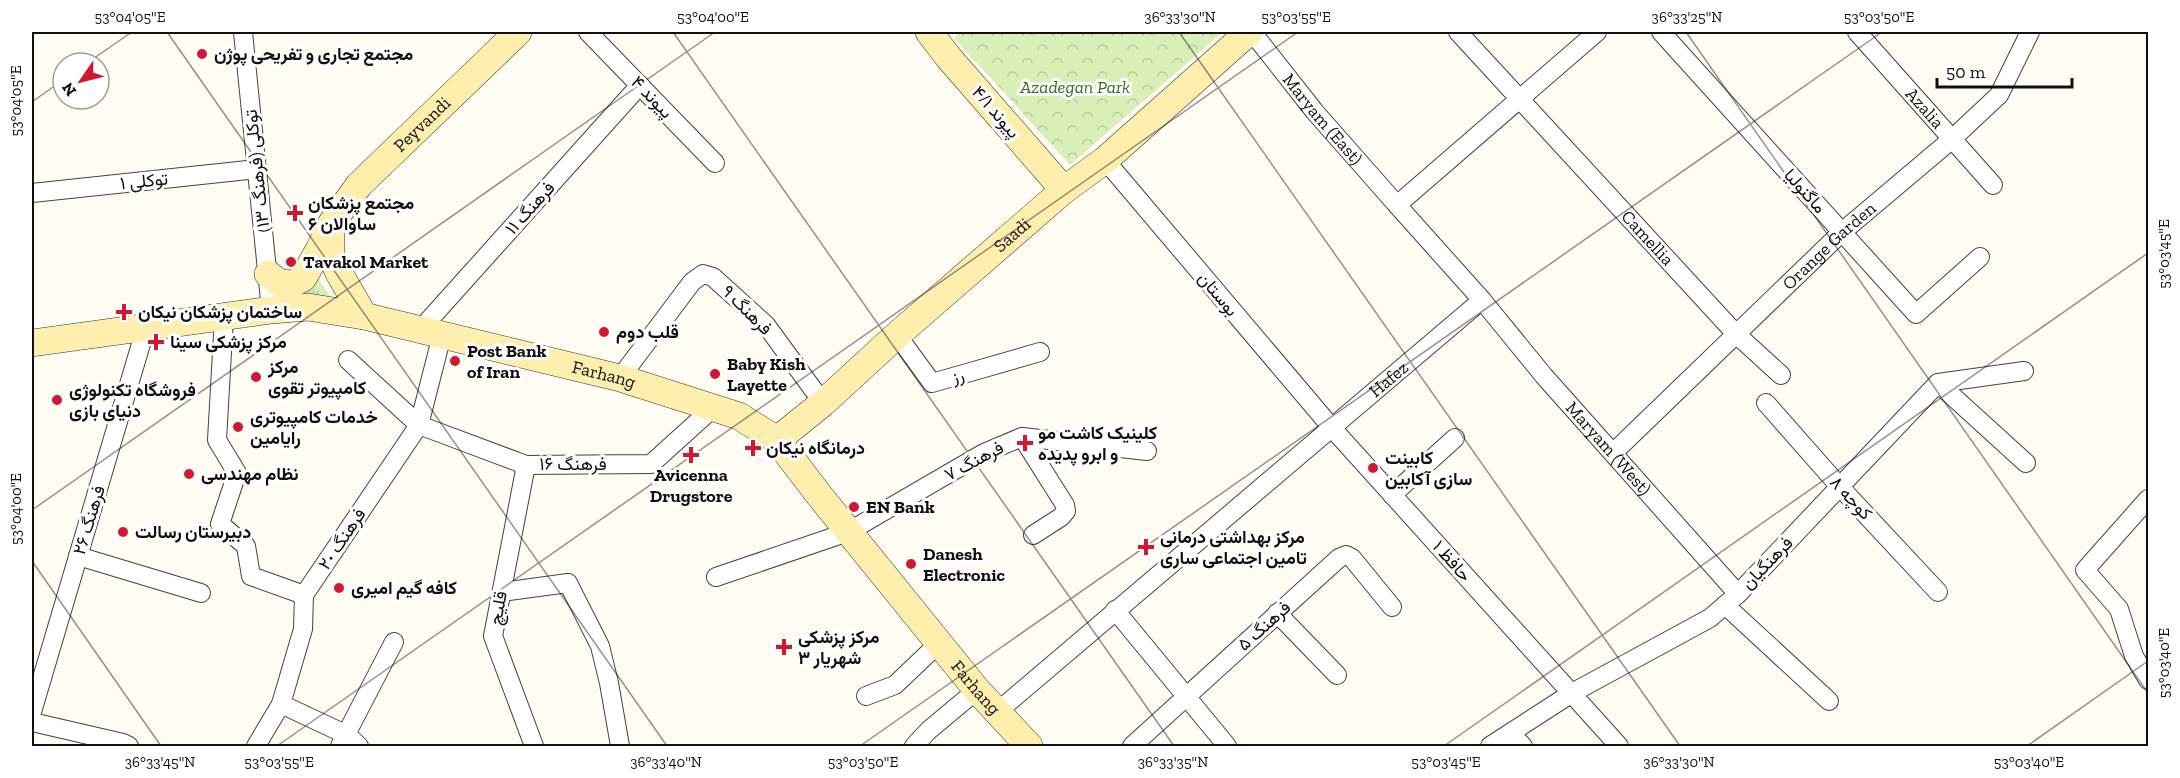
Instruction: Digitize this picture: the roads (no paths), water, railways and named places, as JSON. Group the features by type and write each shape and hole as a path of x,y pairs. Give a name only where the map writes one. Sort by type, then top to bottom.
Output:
{"street":[{"name":"توکلی (فرهنگ ۱۳)","path":"243,32 271,310"},
{"name":"Peyvandi","path":"268,274 280,283 292,284 303,278 331,224 359,185 518,32"},
{"name":"پیوند ۴","path":"588,32 716,163"},
{"name":"پیوند ۴/۱","path":"929,32 1064,190"},
{"name":"Saadi","path":"777,440 823,403 897,335 1064,190 1105,160 1250,32"},
{"name":"Maryam (East)","path":"1250,32 1315,112 1397,205"},
{"name":"Camellia","path":"1458,32 1736,334 1781,375"},
{"path":"1482,300 1397,205 1597,32"},
{"name":"ماگنولیا","path":"1661,32 1916,314 1980,257"},
{"name":"Azalia","path":"1857,32 1951,140 1993,184"},
{"name":"Orange Garden","path":"1614,452 1842,232 1951,140 2000,95 2030,32"},
{"name":"فرهنگ ۱۱","path":"431,333 640,85"},
{"name":"بوستان","path":"1105,160 1332,428"},
{"name":"توکلی ۱","path":"32,193 257,169"},
{"path":"331,224 332,255 339,273 364,316"},
{"name":"فرهنگ ۹","path":"620,378 692,282 703,274 713,277 766,325 823,403"},
{"name":"Hafez","path":"997,712 1482,300"},
{"name":"Maryam (West)","path":"1482,300 1544,376 1614,452 1731,599 1829,701"},
{"name":"Farhang","path":"32,343 271,310 308,307 364,316 620,378 739,416 777,440 848,532 977,690 1029,747"},
{"path":"224,317 217,440 237,473 220,524 246,546 251,576 304,595 303,629 281,704 256,747"},
{"name":"فرهنگ ۲۶","path":"32,712 146,327"},
{"name":"فرهنگ ٢٠","path":"304,595 419,425 431,333"},
{"name":"رز","path":"897,335 932,383 1040,352"},
{"path":"348,360 419,425"},
{"path":"1938,383 2024,371"},
{"path":"1938,383 2026,463"},
{"name":"فرهنگیان","path":"1490,747 1509,732 1572,693 1710,618 1840,487 1938,383"},
{"name":"کوچه ۸","path":"1766,403 1840,487 1938,592"},
{"name":"فرهنگ ۱۶","path":"419,425 526,465 651,464 713,408"},
{"name":"حافظ ۱","path":"1332,428 1619,747"},
{"path":"1022,437 1065,505 1066,511 1061,518 1033,535"},
{"name":"فرهنگ ۷","path":"716,577 848,532 984,453 1022,437 1147,451"},
{"path":"1392,495 1455,438"},
{"name":"قلیچ","path":"526,465 493,636 534,747"},
{"path":"2148,499 2085,570 2119,609 2134,656 2148,680"},
{"name":"فرهنگ ۵","path":"1132,747 1339,558 1346,555 1352,558 1392,607"},
{"path":"78,556 201,593"},
{"path":"501,592 568,583 600,646 609,682 620,747"},
{"path":"1115,610 1227,747"},
{"path":"1277,613 1337,675"},
{"path":"281,704 349,743 394,642"},
{"path":"866,696 895,685 939,643"},
{"path":"914,747 929,730 977,690"},
{"path":"32,722 123,743 129,747"},
{"path":"1509,732 1523,747"}],"place":[{"name":"مجتمع تجاری و تفریحی پوژن","path":"202,54"},
{"name":"مجتمع پزشکان ساوالان ۶","path":"295,213"},
{"name":"Tavakol Market","path":"291,262"},
{"name":"ساختمان پزشکان نیکان","path":"124,312"},
{"name":"قلب دوم","path":"604,332"},
{"name":"مرکز پزشکی سینا","path":"156,342"},
{"name":"Post Bank of Iran","path":"455,361"},
{"name":"Baby Kish Layette","path":"715,374"},
{"name":"مرکز کامپیوتر تقوی","path":"256,377"},
{"name":"فروشگاه تکنولوژی دنیای بازی","path":"57,400"},
{"name":"خدمات کامپیوتری رایامین","path":"238,427"},
{"name":"کلینیک کاشت مو و ابرو پدیده","path":"1025,443"},
{"name":"درمانگاه نیکان","path":"753,448"},
{"name":"Avicenna Drugstore","path":"691,455"},
{"name":"کابینت سازی آکابین","path":"1373,468"},
{"name":"نظام مهندسی","path":"189,474"},
{"name":"EN Bank","path":"854,507"},
{"name":"دبیرستان رسالت","path":"123,532"},
{"name":"مرکز بهداشتی درمانی تامین اجتماعی ساری","path":"1146,547"},
{"name":"Danesh Electronic","path":"911,564"},
{"name":"کافه گیم امیری","path":"339,588"},
{"name":"مرکز پزشکی شهریار ۳","path":"784,647"}],"park label":[{"name":"Azadegan Park","path":"1075,87"}]}
